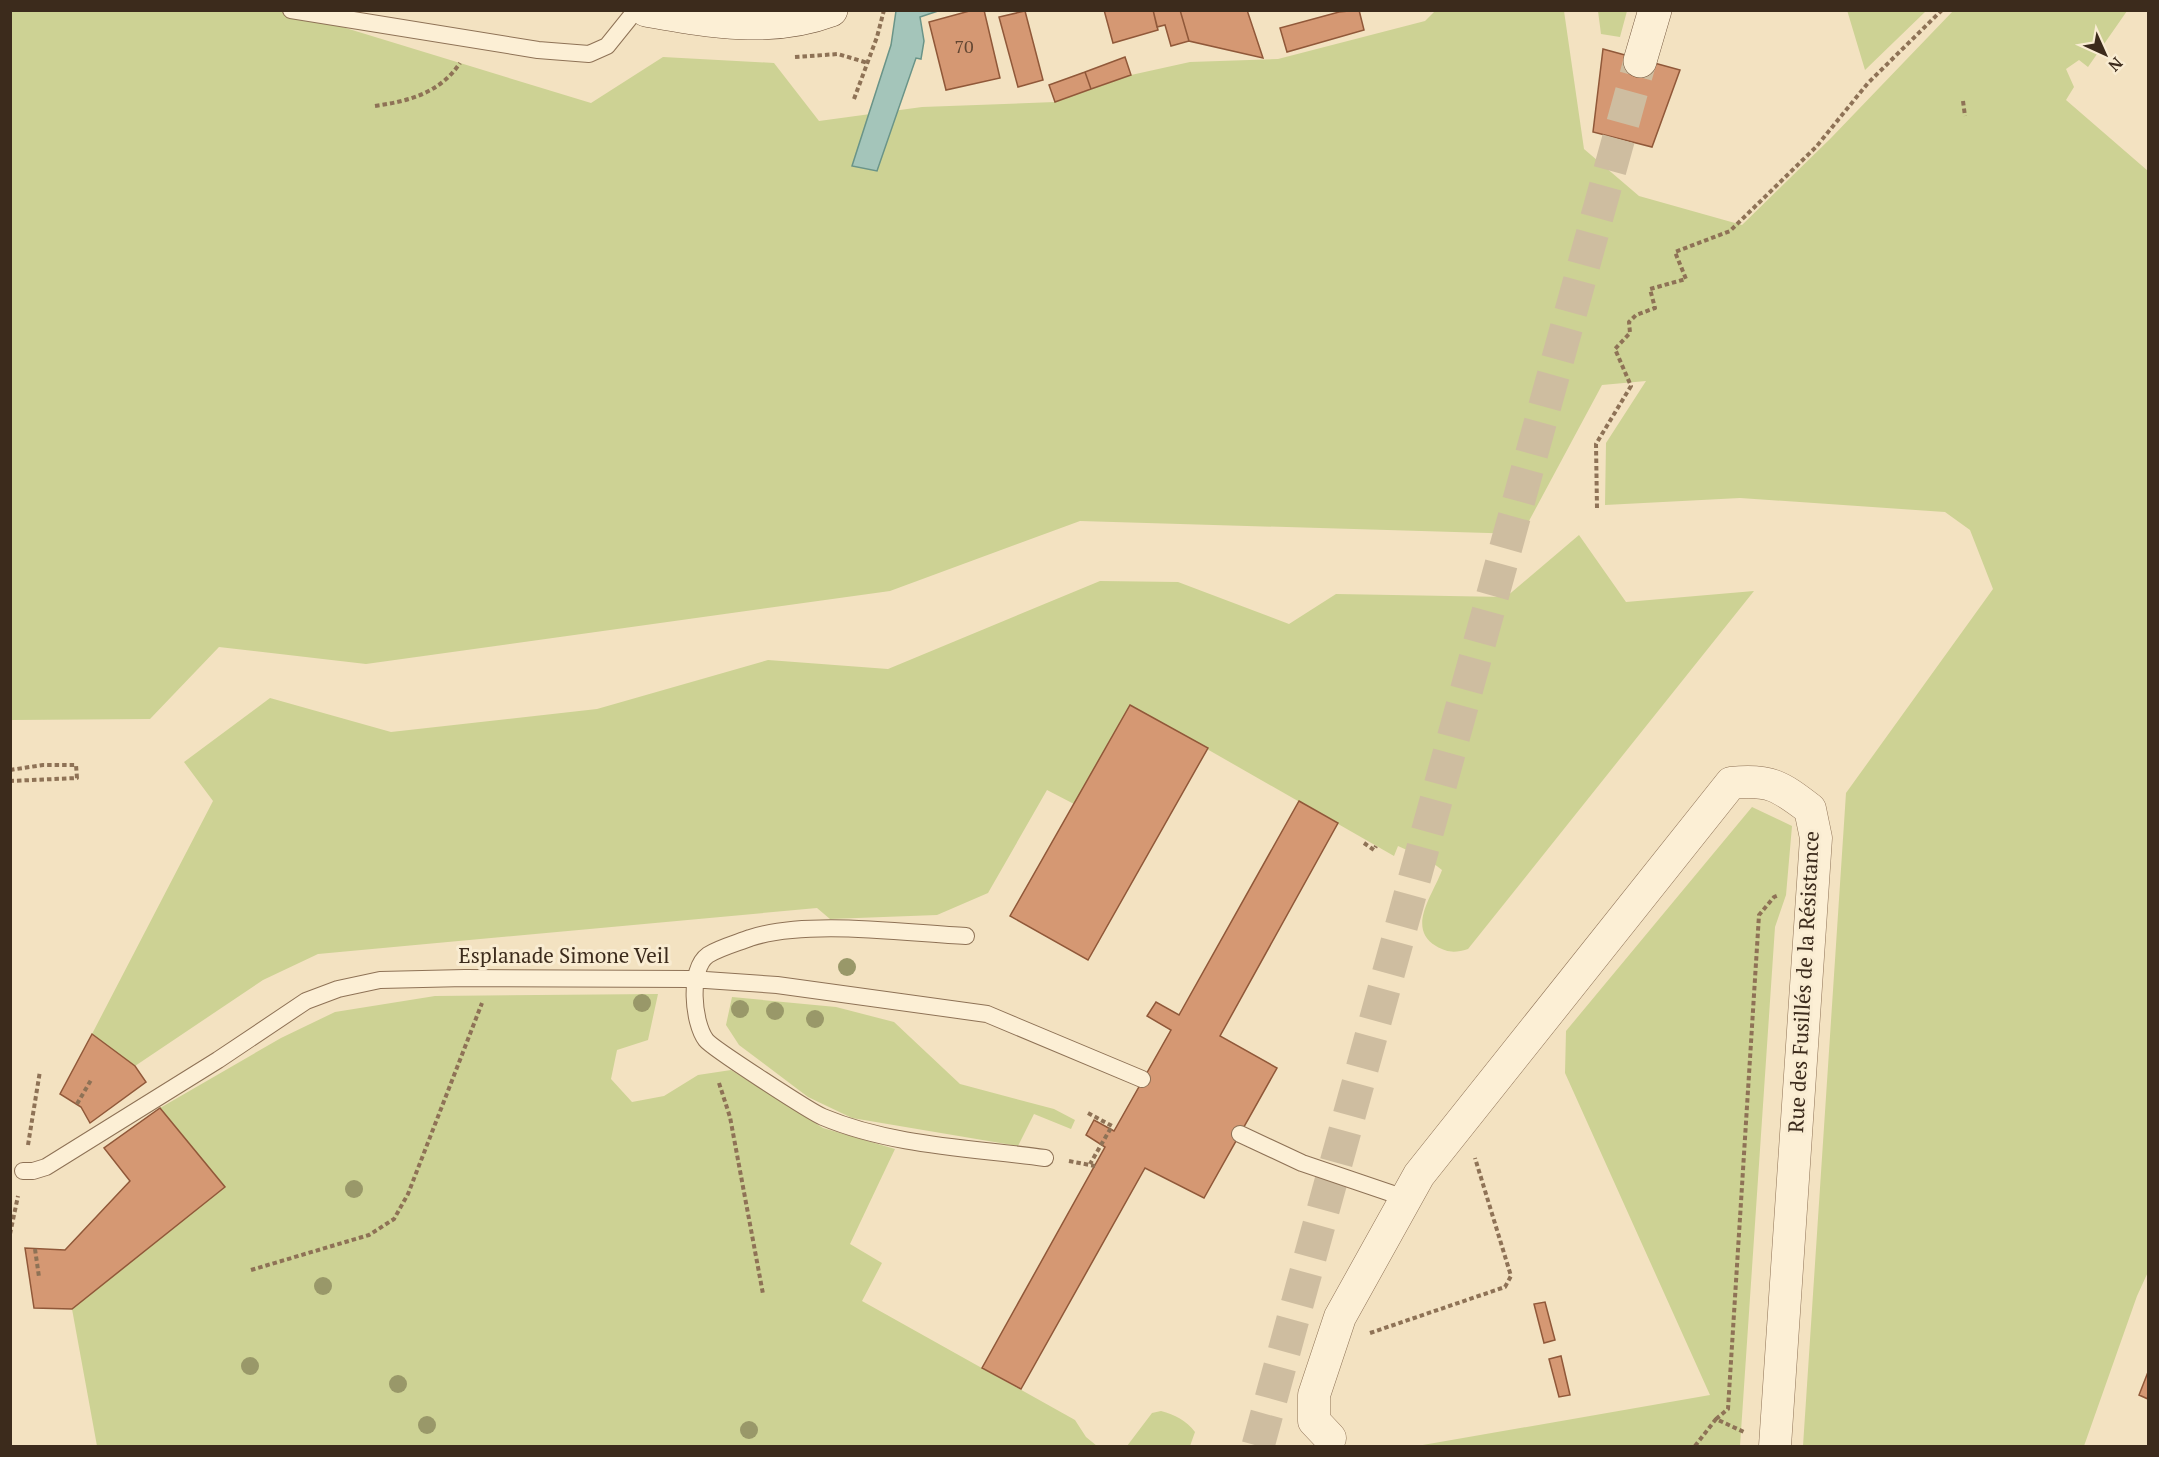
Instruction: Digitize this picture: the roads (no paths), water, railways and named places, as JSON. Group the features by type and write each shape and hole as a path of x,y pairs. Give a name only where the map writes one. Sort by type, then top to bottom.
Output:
{"main road":[{"path":"646,10 726,24 780,23 831,10"},
{"path":"1640,61 1654,11"}],"street":[{"name":"Rue des Fusillés de la Résistance","path":"1330,1438 1314,1421 1314,1395 1340,1317 1405,1198 1426,1166 1731,783 1759,780 1784,789 1810,809 1815,838 1765,1442"}],"lane":[{"path":"291,10 538,50 589,54 607,46 636,10"},
{"path":"966,936 816,928 752,938 707,956 695,979 696,1018 706,1041 820,1116 869,1134 1045,1158"},
{"name":"Esplanade Simone Veil","path":"23,1170 33,1171 46,1167 218,1060 306,1001 338,989 380,980 695,979 777,985 987,1014 1142,1079"},
{"path":"1240,1134 1302,1163 1405,1198"}],"water":[{"path":"896,11 938,11 920,17 924,41 921,59 916,58 877,171 852,166 891,45"}],"tunnel":[{"path":"1258,1446 1640,61"}]}
